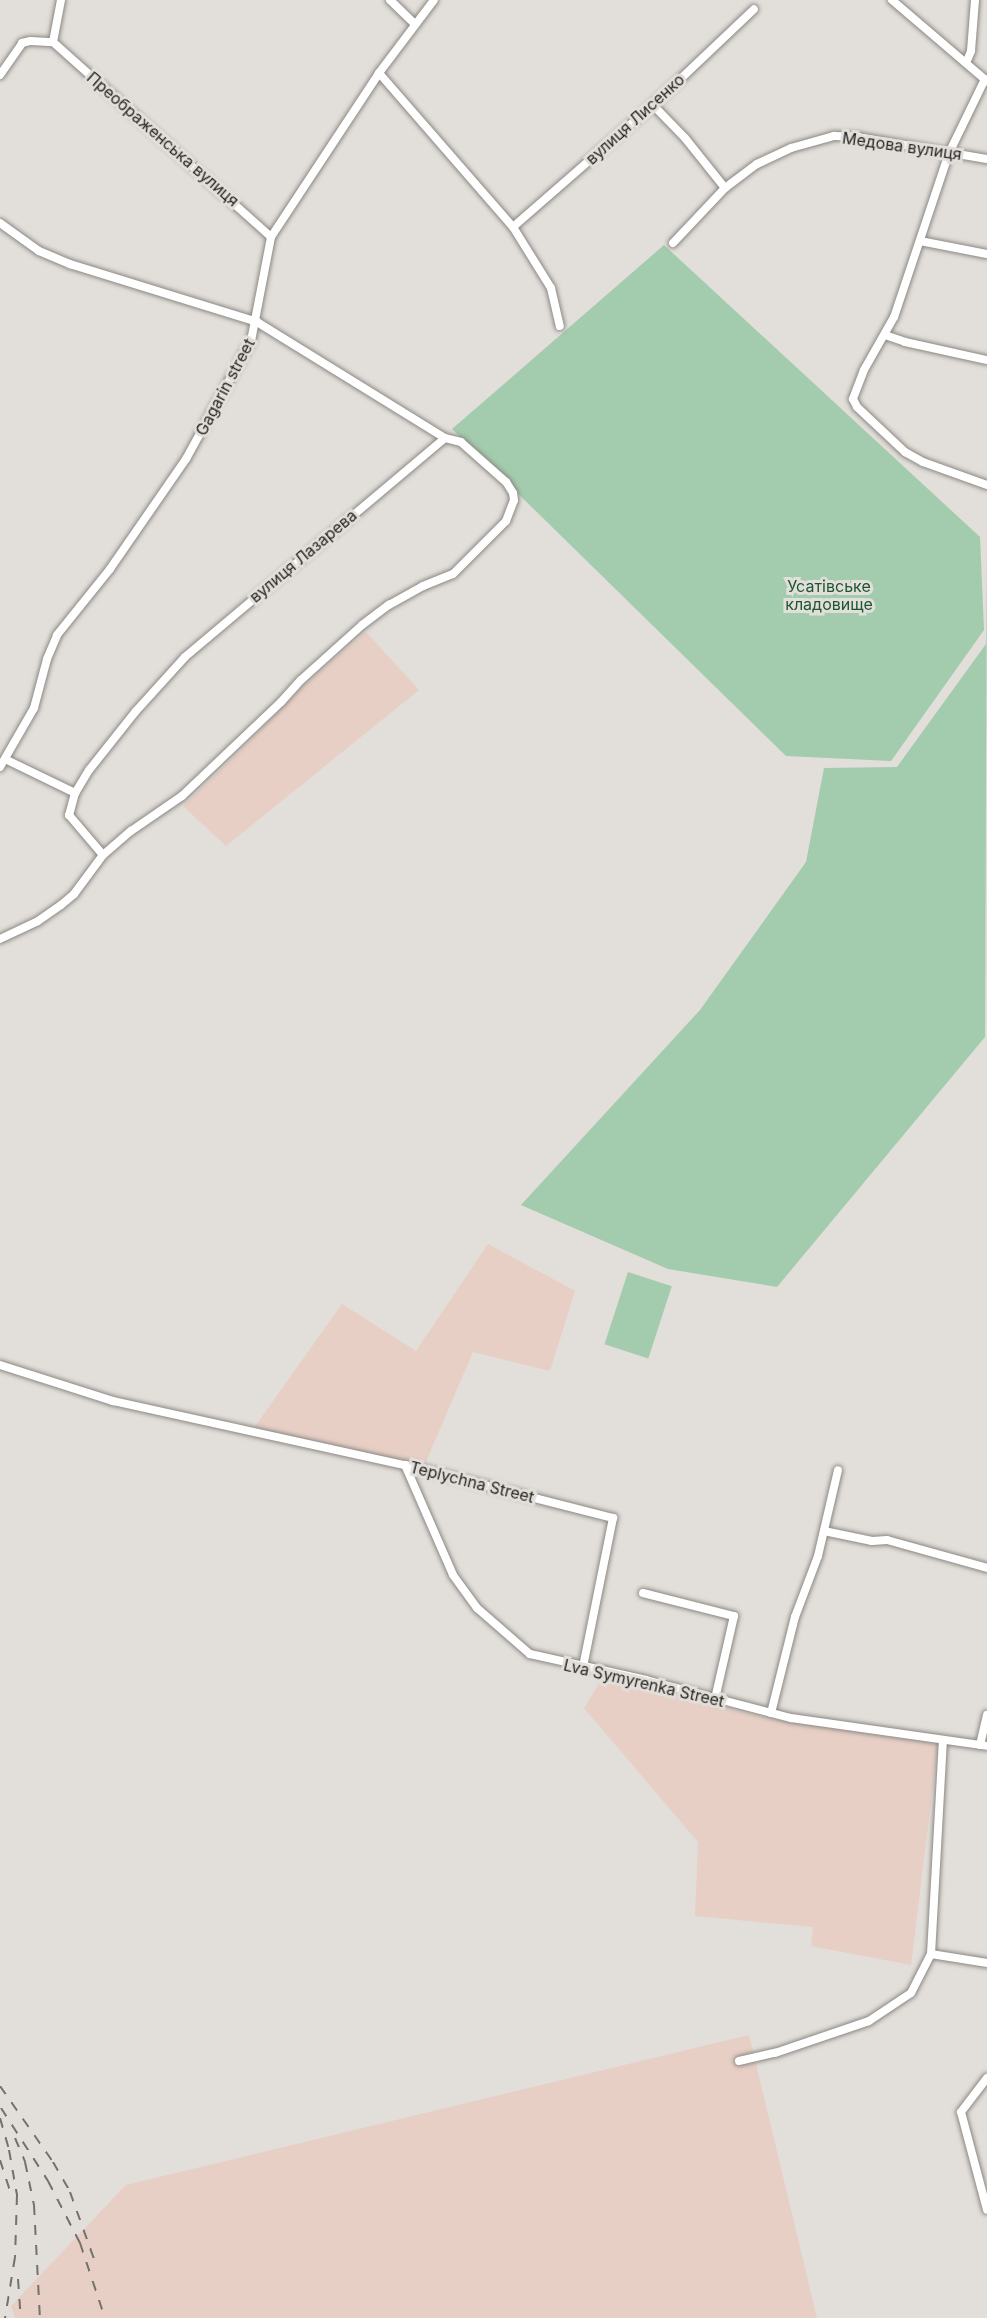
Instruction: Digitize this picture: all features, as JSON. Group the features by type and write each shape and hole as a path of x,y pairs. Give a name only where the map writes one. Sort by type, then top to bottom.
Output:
{"street":[{"path":"0,75 22,43 53,42 62,0"},
{"path":"390,0 415,24"},
{"name":"Gagarin street","path":"0,767 7,760 34,708 47,659 57,635 110,569 186,459 252,341 271,237 379,74 434,0"},
{"path":"892,0 986,80 949,153 920,241 885,334 854,392 853,399 857,407 906,452 923,462 987,485"},
{"path":"966,63 971,51 975,0"},
{"name":"вулиця Лисенко","path":"513,227 653,105 754,9"},
{"name":"Преображенська вулиця","path":"53,42 271,237"},
{"path":"379,74 513,227 551,288 560,326"},
{"path":"653,105 725,188"},
{"name":"Медова вулиця","path":"673,243 725,188 757,164 782,152 834,136 858,137 987,159"},
{"path":"0,223 39,251 70,264 257,322 445,438 461,442 506,482 513,493 514,500 506,521 453,574 423,586 388,605 362,625 301,680 182,796 103,855 74,894 38,921 0,939"},
{"path":"920,241 987,254"},
{"path":"885,334 904,342 987,360"},
{"name":"вулиця Лазарева","path":"103,855 69,815 75,793 89,770 136,711 185,657 445,438"},
{"path":"7,760 75,793"},
{"name":"Teplychna Street","path":"0,1365 133,1406 405,1466 613,1518 583,1667"},
{"name":"Lva Symyrenka Street","path":"405,1466 453,1575 477,1608 530,1654 646,1680 791,1718 984,1745"},
{"path":"771,1713 795,1617 824,1531 838,1470"},
{"path":"824,1531 872,1541 887,1540 987,1568"},
{"path":"643,1593 734,1616 715,1699"},
{"path":"984,1745 987,1715"},
{"path":"739,2061 775,2053 869,2021 911,1993 931,1954 943,1740"},
{"path":"931,1954 987,1963"},
{"path":"987,2078 961,2112 987,2210"}],"shaded area":[{"path":"366,632 419,690 226,846 183,806 299,690"},
{"path":"488,1244 575,1291 550,1371 473,1352 425,1464 251,1432 342,1304 416,1351"},
{"path":"602,1679 770,1719 938,1744 911,1965 811,1946 813,1927 695,1916 698,1842 584,1708"},
{"path":"749,2035 817,2318 15,2318 11,2306 126,2185"}],"green space":[{"name":"Усатівське кладовище","path":"664,245 980,537 984,630 891,761 786,756 452,429"},
{"path":"987,549 985,1037 777,1287 668,1269 521,1205 700,1010 806,862 824,768 897,767 986,644"},
{"path":"628,1272 672,1286 648,1358 605,1344"}],"railway":[{"path":"0,2086 53,2162 70,2192 95,2262"},
{"path":"1,2108 48,2181 80,2243 105,2318"},
{"path":"0,2118 9,2150 17,2195 15,2257 5,2318"},
{"path":"15,2138 25,2162 34,2205 40,2318"},
{"path":"0,2160 10,2191"},
{"path":"18,2279 21,2318"}]}
